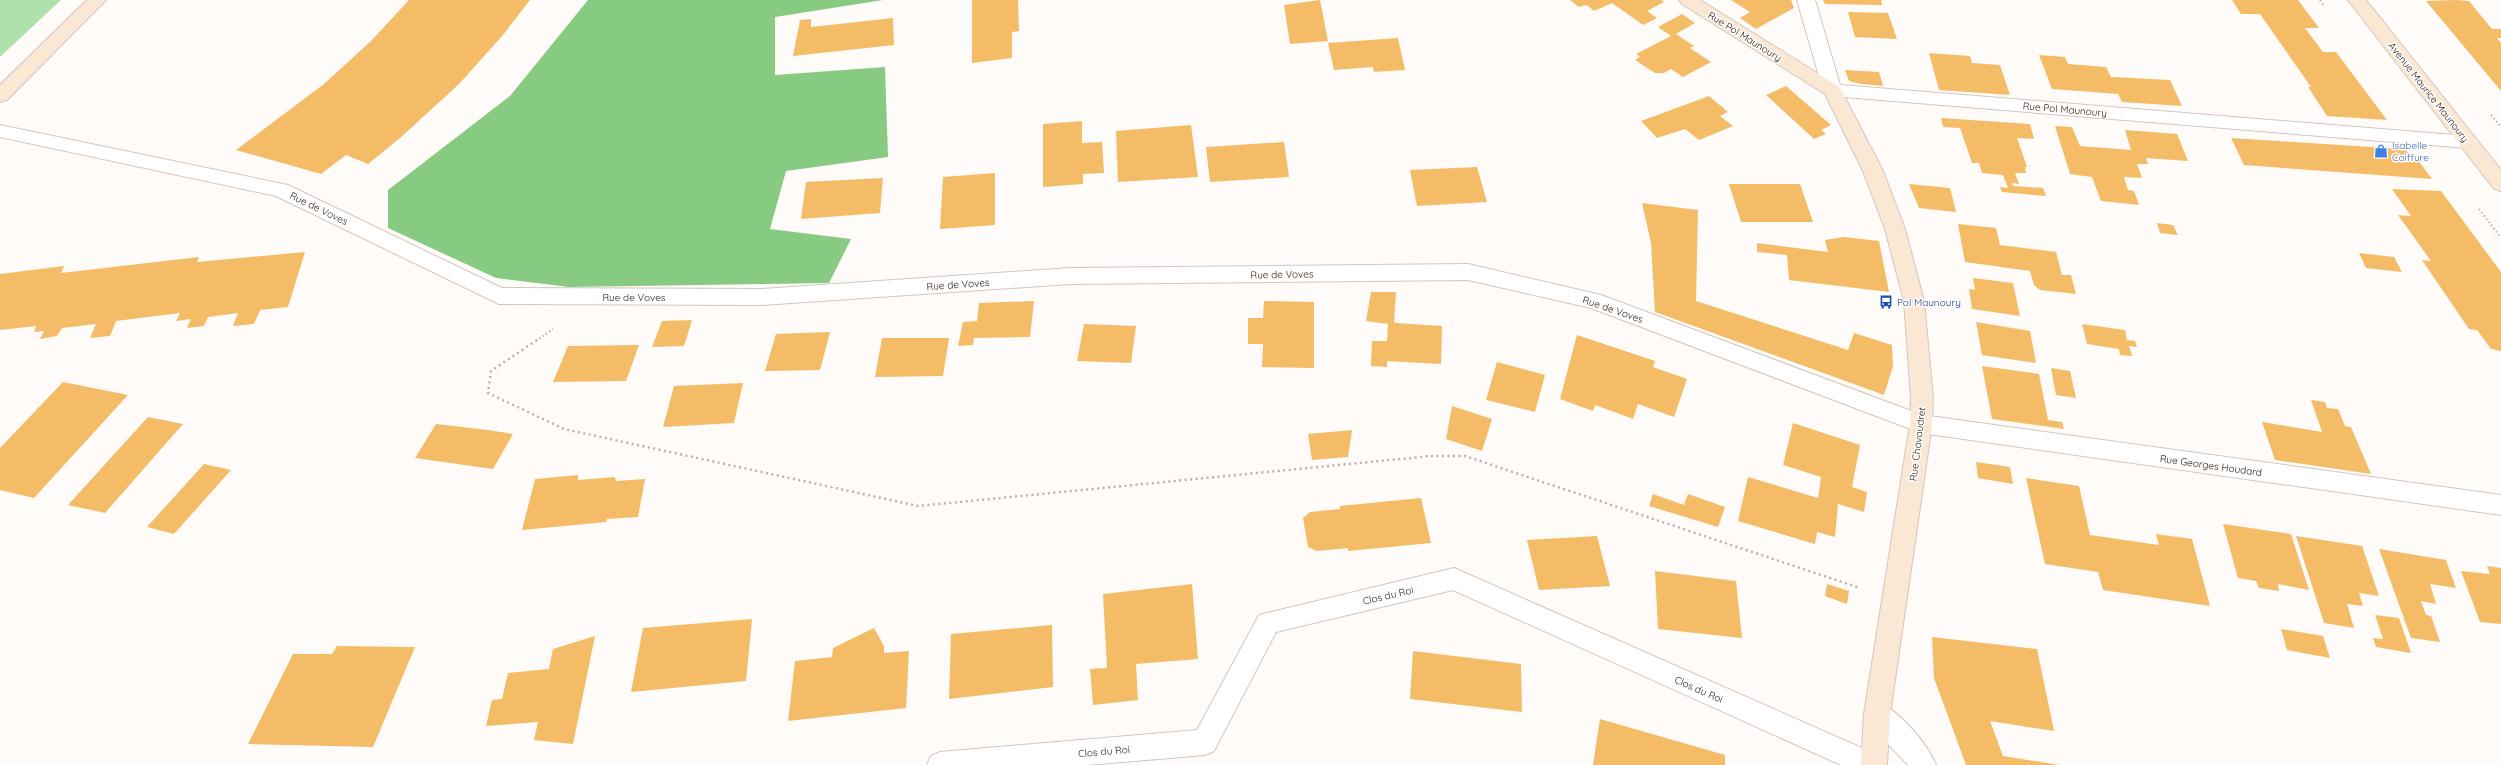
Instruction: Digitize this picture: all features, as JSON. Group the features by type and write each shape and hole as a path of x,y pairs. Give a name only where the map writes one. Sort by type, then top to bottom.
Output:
{"street":[{"path":"0,96 97,0"},
{"name":"Rue Pol Maunoury","path":"1688,0 1832,90 2467,142"},
{"path":"1806,0 1832,90"},
{"name":"Avenue Maurice Maunoury","path":"2357,0 2501,184"},
{"name":"Rue Chavaudret","path":"1832,90 1873,172 1895,229 1914,301 1922,398 1921,424 1877,714 1872,765"},
{"name":"Rue de Voves","path":"0,131 281,190 500,296 762,297 1070,276 1468,272 1594,301 1921,424"},
{"name":"Rue Georges Houdard","path":"1921,424 2501,505"},
{"name":"Clos du Roi","path":"940,765 1205,742 1268,623 1454,579 1872,765"},
{"path":"1877,714 1893,732 1920,756 1924,765"}],"path":[{"path":"598,296 525,350 491,371 488,393 564,429 918,506 1431,456 1465,456 1894,600"}],"green space":[{"path":"0,0 61,0 0,57"},
{"path":"588,0 883,0 775,17 775,75 885,67 888,157 786,171 770,229 851,239 829,283 569,287 496,278 388,228 388,190 510,96"}],"building":[{"path":"409,0 530,0 503,35 459,84 400,138 368,164 346,155 321,174 236,150 324,84 371,41"},
{"path":"972,0 1018,0 1019,31 1012,32 1012,58 972,63"},
{"path":"1320,0 1328,41 1290,44 1284,5"},
{"path":"1570,0 1661,0 1664,2 1647,11 1657,18 1643,25 1612,3 1594,11 1587,5 1579,7"},
{"path":"1731,0 1791,0 1794,8 1756,29 1740,18 1750,12"},
{"path":"1823,0 1881,0 1882,5 1825,4"},
{"path":"2232,0 2298,0 2319,28 2305,28 2323,52 2336,52 2387,120 2327,116 2308,87 2311,87 2260,14 2241,14"},
{"path":"2426,1 2469,1 2492,29 2501,29 2501,38 2497,38 2501,43 2501,91"},
{"path":"1848,12 1888,13 1897,39 1855,37"},
{"path":"1682,14 1695,23 1676,34 1694,46 1690,48 1711,62 1683,77 1671,69 1664,73 1655,73 1635,60 1640,57 1636,54 1671,36 1658,27"},
{"path":"893,18 894,45 793,56 800,20 811,19 811,27"},
{"path":"1398,38 1405,70 1374,72 1373,67 1334,70 1328,43"},
{"path":"1929,53 1970,56 1972,63 2000,65 2010,95 1939,90"},
{"path":"2039,55 2065,57 2068,64 2106,67 2111,77 2170,80 2182,106 2122,102 2118,94 2052,89"},
{"path":"1845,70 1879,72 1883,86 1861,84 1849,81"},
{"path":"1786,86 1831,125 1821,130 1826,134 1814,139 1766,95"},
{"path":"1709,96 1728,112 1720,116 1733,126 1699,140 1685,129 1657,138 1641,121"},
{"path":"1941,118 2030,124 2034,139 2017,138 2027,167 2025,167 2026,173 2015,173 2019,184 2012,183 2013,186 2043,188 2046,196 2002,192 2000,187 2008,188 2003,175 1982,173 1979,163 1972,163 1960,128 1943,127"},
{"path":"1082,121 1082,143 1102,142 1104,173 1083,174 1083,184 1043,187 1043,124"},
{"path":"1191,125 1198,177 1118,182 1116,131"},
{"path":"2055,126 2072,127 2080,146 2131,150 2125,130 2177,134 2188,161 2146,158 2148,164 2137,164 2142,178 2124,177 2128,190 2134,191 2139,205 2101,201 2092,177 2070,174"},
{"path":"2231,138 2402,149 2414,155 2432,179 2244,165"},
{"path":"1284,142 1289,177 1210,182 1206,147"},
{"path":"1477,167 1487,202 1417,206 1410,170"},
{"path":"995,173 995,225 940,229 943,177"},
{"path":"883,178 880,213 801,219 806,182"},
{"path":"1729,184 1800,184 1813,222 1741,222"},
{"path":"1909,184 1950,188 1956,212 1919,208"},
{"path":"2392,189 2441,191 2501,272 2501,351 2491,349 2477,330 2469,329 2422,260 2431,261 2398,215 2411,216"},
{"path":"1642,203 1698,210 1696,301 1848,350 1854,333 1892,345 1893,366 1884,395 1655,312 1651,243"},
{"path":"2157,223 2173,225 2178,235 2160,233"},
{"path":"1958,224 1996,228 2000,245 2056,252 2062,275 2071,275 2076,294 2040,290 2034,285 2030,271 1965,262"},
{"path":"1844,237 1879,241 1889,292 1789,280 1787,255 1757,252 1757,243 1828,252 1825,240"},
{"path":"305,252 288,307 260,310 254,324 233,326 238,313 208,317 204,326 187,328 191,319 176,321 180,313 116,321 110,336 90,338 96,324 62,328 57,336 40,339 44,331 34,332 36,326 0,330 0,274 64,266 61,273 199,257 197,262"},
{"path":"2359,253 2394,257 2402,272 2366,268"},
{"path":"1973,278 2013,283 2020,316 1972,309 1969,289 1975,290"},
{"path":"1371,292 1396,292 1394,322 1396,323 1442,326 1441,364 1387,361 1387,367 1371,366 1372,341 1387,341 1388,324 1366,321"},
{"path":"1034,301 1030,337 974,338 973,345 958,346 963,322 977,321 979,303"},
{"path":"1264,301 1314,302 1314,368 1262,367 1263,344 1248,344 1248,318 1263,318"},
{"path":"692,320 684,346 652,347 662,321"},
{"path":"1976,322 2030,331 2036,363 1982,355"},
{"path":"1084,324 1136,326 1131,363 1077,361"},
{"path":"2082,324 2125,330 2127,340 2135,341 2137,347 2129,346 2132,356 2120,355 2119,349 2087,344"},
{"path":"830,332 820,370 765,371 776,334"},
{"path":"1577,335 1655,361 1653,367 1687,379 1674,417 1638,404 1633,419 1595,405 1593,411 1560,399"},
{"path":"882,338 949,338 943,376 875,377"},
{"path":"639,345 626,381 553,382 568,346"},
{"path":"1497,362 1545,375 1535,412 1486,400"},
{"path":"1982,366 2039,374 2048,420 2062,422 2064,429 1992,419"},
{"path":"2051,368 2070,371 2076,398 2056,395"},
{"path":"63,382 128,395 34,498 0,490 0,448"},
{"path":"743,383 734,423 663,427 674,386"},
{"path":"2311,400 2325,402 2327,408 2338,409 2345,426 2351,427 2371,474 2275,460 2262,422 2322,432"},
{"path":"1452,406 1492,419 1482,451 1446,439"},
{"path":"148,417 183,424 105,513 68,505"},
{"path":"1793,423 1860,445 1852,487 1867,492 1864,512 1838,504 1835,537 1817,532 1815,544 1738,521 1748,477 1818,498 1821,477 1783,465"},
{"path":"436,424 513,434 493,469 415,458"},
{"path":"1352,430 1348,457 1312,460 1308,434"},
{"path":"1976,462 2010,467 2013,484 1978,478"},
{"path":"204,464 231,470 174,534 147,527"},
{"path":"578,475 578,480 615,477 616,481 645,479 638,517 607,519 606,522 522,530 535,479"},
{"path":"2026,478 2079,486 2090,535 2159,545 2156,534 2192,539 2210,606 2103,590 2098,572 2045,564"},
{"path":"1653,494 1684,505 1688,494 1725,507 1718,527 1649,506"},
{"path":"1421,498 1431,543 1348,551 1348,548 1317,551 1308,547 1303,518 1310,512 1340,509 1340,506"},
{"path":"2223,524 2291,534 2309,590 2278,584 2279,591 2259,588 2256,581 2238,578"},
{"path":"1597,536 1610,586 1539,590 1527,540"},
{"path":"2296,536 2362,546 2379,596 2359,593 2363,606 2347,604 2354,628 2324,623"},
{"path":"2379,549 2446,560 2456,588 2430,584 2436,604 2421,601 2426,615 2431,616 2440,642 2411,638"},
{"path":"2487,566 2501,568 2501,624 2480,622 2461,571 2490,574"},
{"path":"1655,571 1736,581 1742,638 1658,629"},
{"path":"1192,584 1198,659 1136,664 1138,700 1093,705 1090,669 1107,668 1103,594"},
{"path":"1827,584 1849,591 1847,604 1825,596"},
{"path":"2375,615 2399,618 2411,653 2376,647 2373,638 2383,639"},
{"path":"752,619 746,681 631,692 643,628"},
{"path":"1052,625 1053,687 949,699 951,634"},
{"path":"874,628 884,646 884,653 909,651 906,708 788,721 795,661 832,657 833,648"},
{"path":"2281,629 2323,636 2330,658 2287,650"},
{"path":"595,636 573,744 534,740 538,722 486,726 492,700 502,699 508,673 549,669 553,649"},
{"path":"1932,637 2037,649 2054,731 1990,721 2003,756 2060,765 1966,765 1934,678"},
{"path":"337,646 415,647 373,747 248,744 293,654 332,654"},
{"path":"1413,651 1521,664 1522,712 1410,699"},
{"path":"1600,719 1725,755 1725,765 1593,765"}],"place":[{"name":"Isabelle Coiffure","path":"2381,151"},
{"name":"Pol Maunoury","path":"1886,302"}]}
